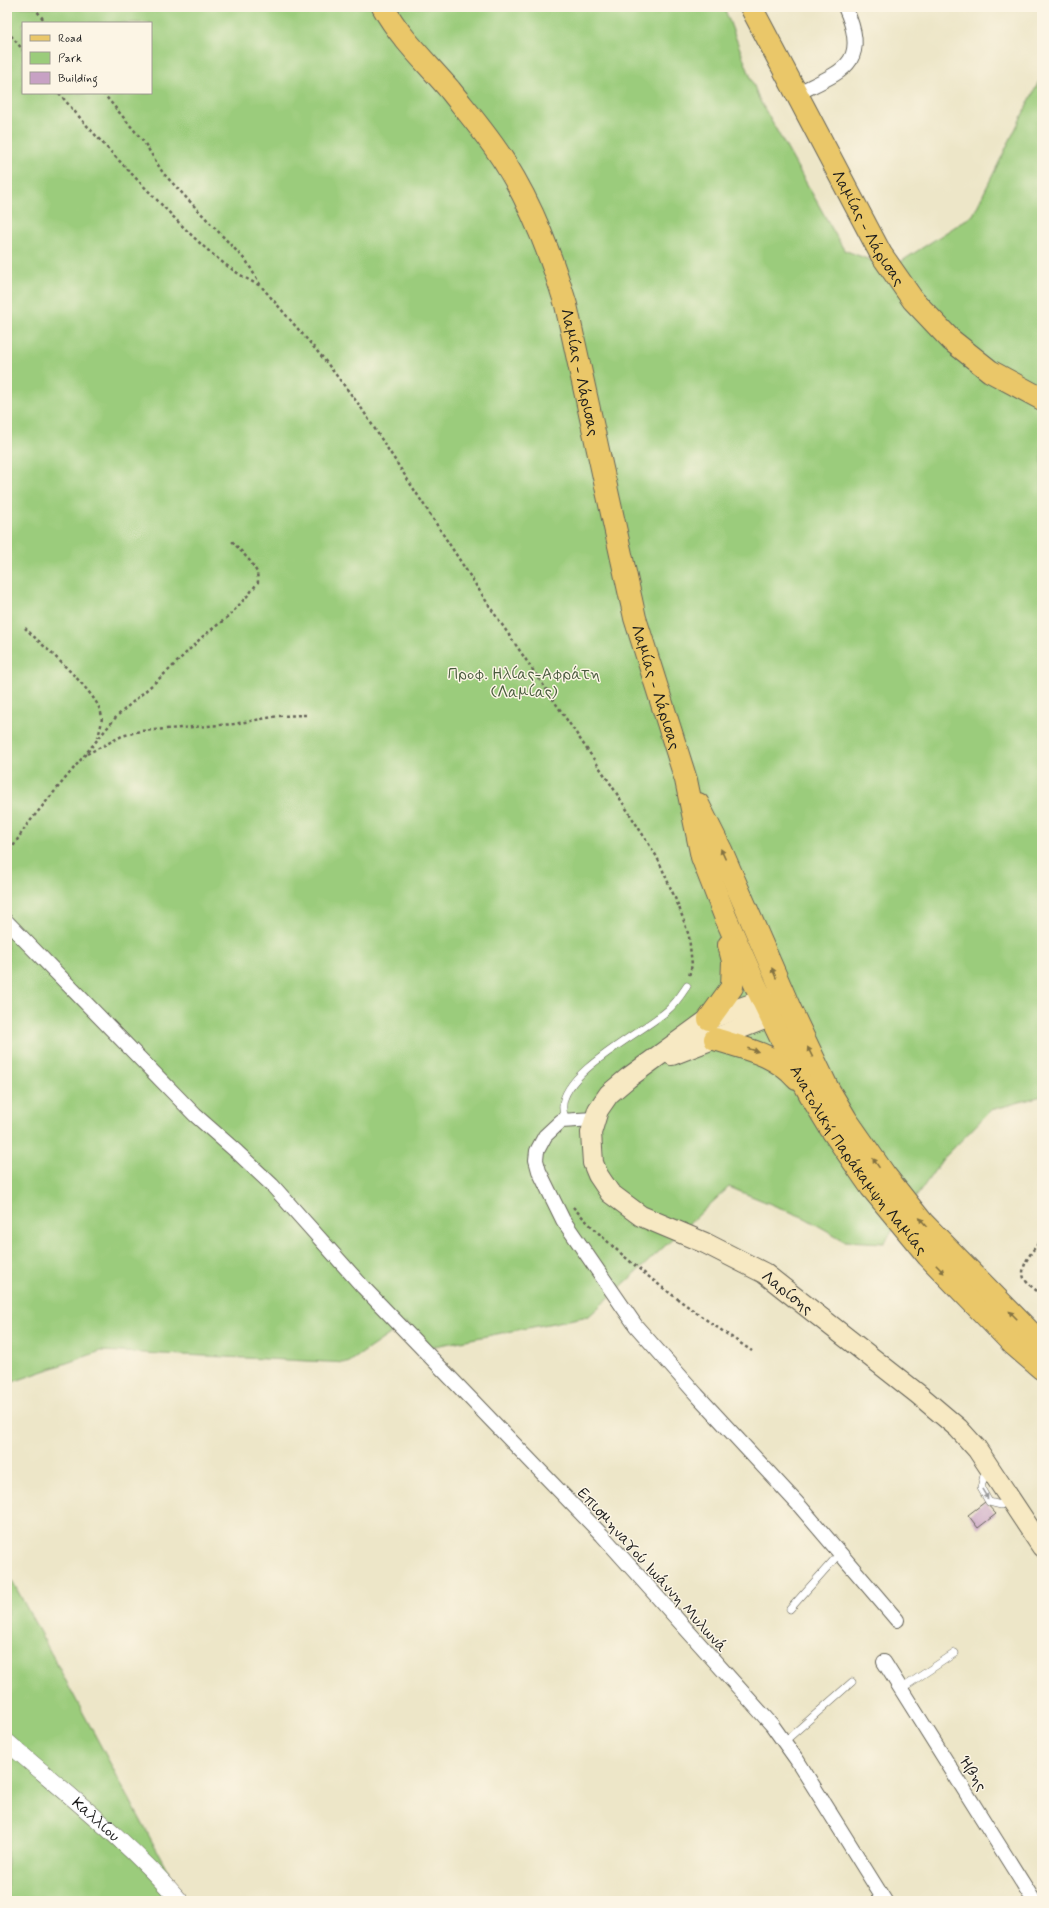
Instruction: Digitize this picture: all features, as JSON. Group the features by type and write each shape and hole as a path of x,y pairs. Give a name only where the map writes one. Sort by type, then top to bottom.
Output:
{"main road":[{"name":"Λαμίας - Λάρισας","path":"383,7 404,36 454,96 505,162 538,226 553,262 566,305 635,618 686,780 702,857 725,916"},
{"name":"Λαμίας - Λάρισας","path":"751,7 881,254 913,300 951,340 990,371 1042,399"},
{"name":"Λαμίας - Λάρισας","path":"686,780 721,850 777,1005"},
{"name":"Ανατολική Παράκαμψη Λαμίας","path":"725,916 846,1119 885,1175 923,1223 1028,1330 1042,1342"},
{"path":"725,916 733,961 733,979 729,993 712,1029 773,1059 790,1072 811,1096"},
{"name":"Ανατολική Παράκαμψη Λαμίας","path":"777,1005 789,1055 831,1129 871,1187 910,1235 1014,1345 1042,1369"},
{"name":"Λαρίσης","path":"777,1005 712,1029 649,1064 628,1078 609,1094 602,1103 594,1119 590,1133 593,1163 610,1194 641,1216 704,1243 764,1273 918,1394 958,1428 977,1449 1042,1547"}],"street":[{"path":"796,94 839,72 850,62 854,53 855,41 851,20 844,7"},
{"name":"Επισμηναγού Ιωάννη Μυλωνά","path":"7,922 195,1115 272,1185 363,1286 602,1535 772,1725 885,1901"},
{"path":"594,1119 567,1120 561,1122 545,1136 536,1151 536,1160 545,1185 563,1220 636,1326 697,1396 779,1482 897,1620"},
{"name":"Ήβης","path":"884,1662 1034,1901"},
{"name":"Καλλίου","path":"7,1742 120,1840 158,1876 180,1901"}],"lane":[{"path":"567,1120 563,1108 566,1095 574,1082 587,1068 668,1010 687,986"},
{"path":"984,1475 981,1488 989,1502 1001,1505"},
{"path":"790,1610 840,1553"},
{"path":"901,1689 955,1653"},
{"path":"784,1742 852,1682"}],"path":[{"path":"34,7 45,22"},
{"path":"7,31 22,49"},
{"path":"60,94 116,158 181,224 229,267 248,280 261,286"},
{"path":"104,94 144,142 162,173 246,262 261,286 323,358 360,406 492,610 635,821 657,857 680,907 689,936 692,965 687,986"},
{"path":"7,856 26,826 117,716 170,669 202,637 229,616 258,582 257,572 250,561 231,540"},
{"path":"25,628 78,681 96,702 101,711 102,720 98,739"},
{"path":"86,755 122,736 140,731 234,724 278,716 306,715"},
{"path":"570,1203 596,1230 660,1284 752,1351"},
{"path":"1042,1239 1023,1270 1024,1278 1042,1295"}],"green space":[{"name":"Προφ. Ηλίας-Αφράτη (Λαμίας)","path":"7,7 724,7 759,99 844,250 891,268 973,215 1042,75 1042,1096 991,1110 942,1160 884,1243 845,1241 805,1218 729,1187 589,1316 430,1347 406,1323 348,1363 101,1351 7,1384"},
{"path":"7,1571 184,1901 7,1901"}],"building":[{"path":"985,1502 996,1514 978,1528 968,1515"}]}
